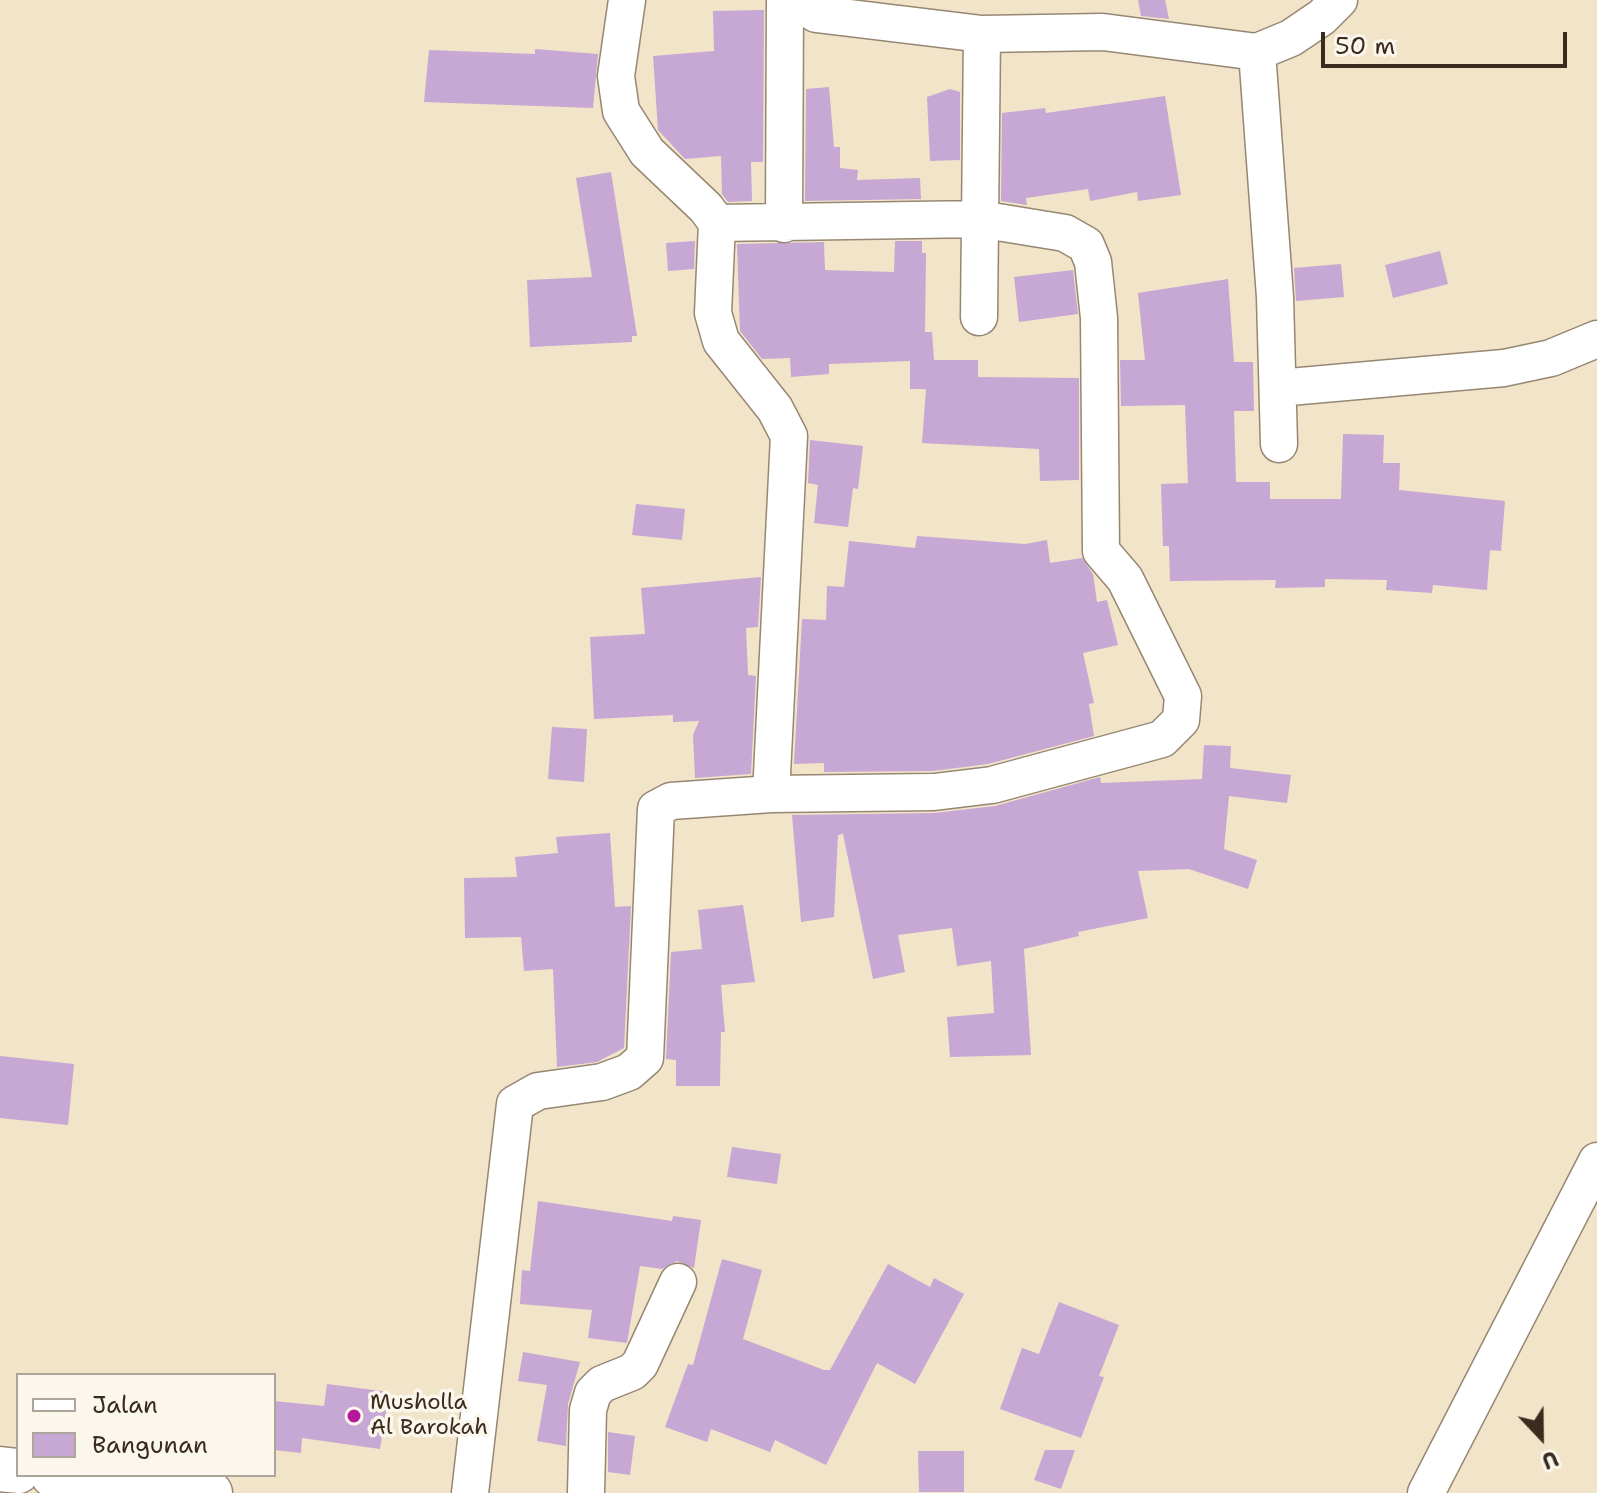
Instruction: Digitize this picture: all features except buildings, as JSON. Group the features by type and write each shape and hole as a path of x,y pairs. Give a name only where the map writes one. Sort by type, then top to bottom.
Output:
{"main road":[{"path":"70,1477 210,1493"}],"street":[{"path":"470,1493 515,1104 538,1091 602,1082 629,1072 645,1058 656,809 671,801 771,794 934,792 992,785 1152,743 1172,732 1181,720 1184,705 1180,688 1125,579 1101,551 1103,496 1097,428 1099,318 1093,262 1086,245 1065,233 979,219 717,223 647,152 621,111 616,76 627,0"},
{"path":"784,224 785,0"},
{"path":"796,0 816,14 982,34 1103,32 1257,52 1291,38 1322,17 1339,0"},
{"path":"979,317 982,34"},
{"path":"1257,52 1279,444"},
{"path":"717,223 713,313 721,341 775,409 789,436 771,794"},
{"path":"1278,388 1504,368 1551,358 1597,339"},
{"path":"1426,1493 1597,1161"},
{"path":"586,1493 588,1410 593,1393 602,1384 632,1372 640,1364 678,1282"}],"place":[{"name":"Musholla Al Barokah","path":"354,1416"}]}
